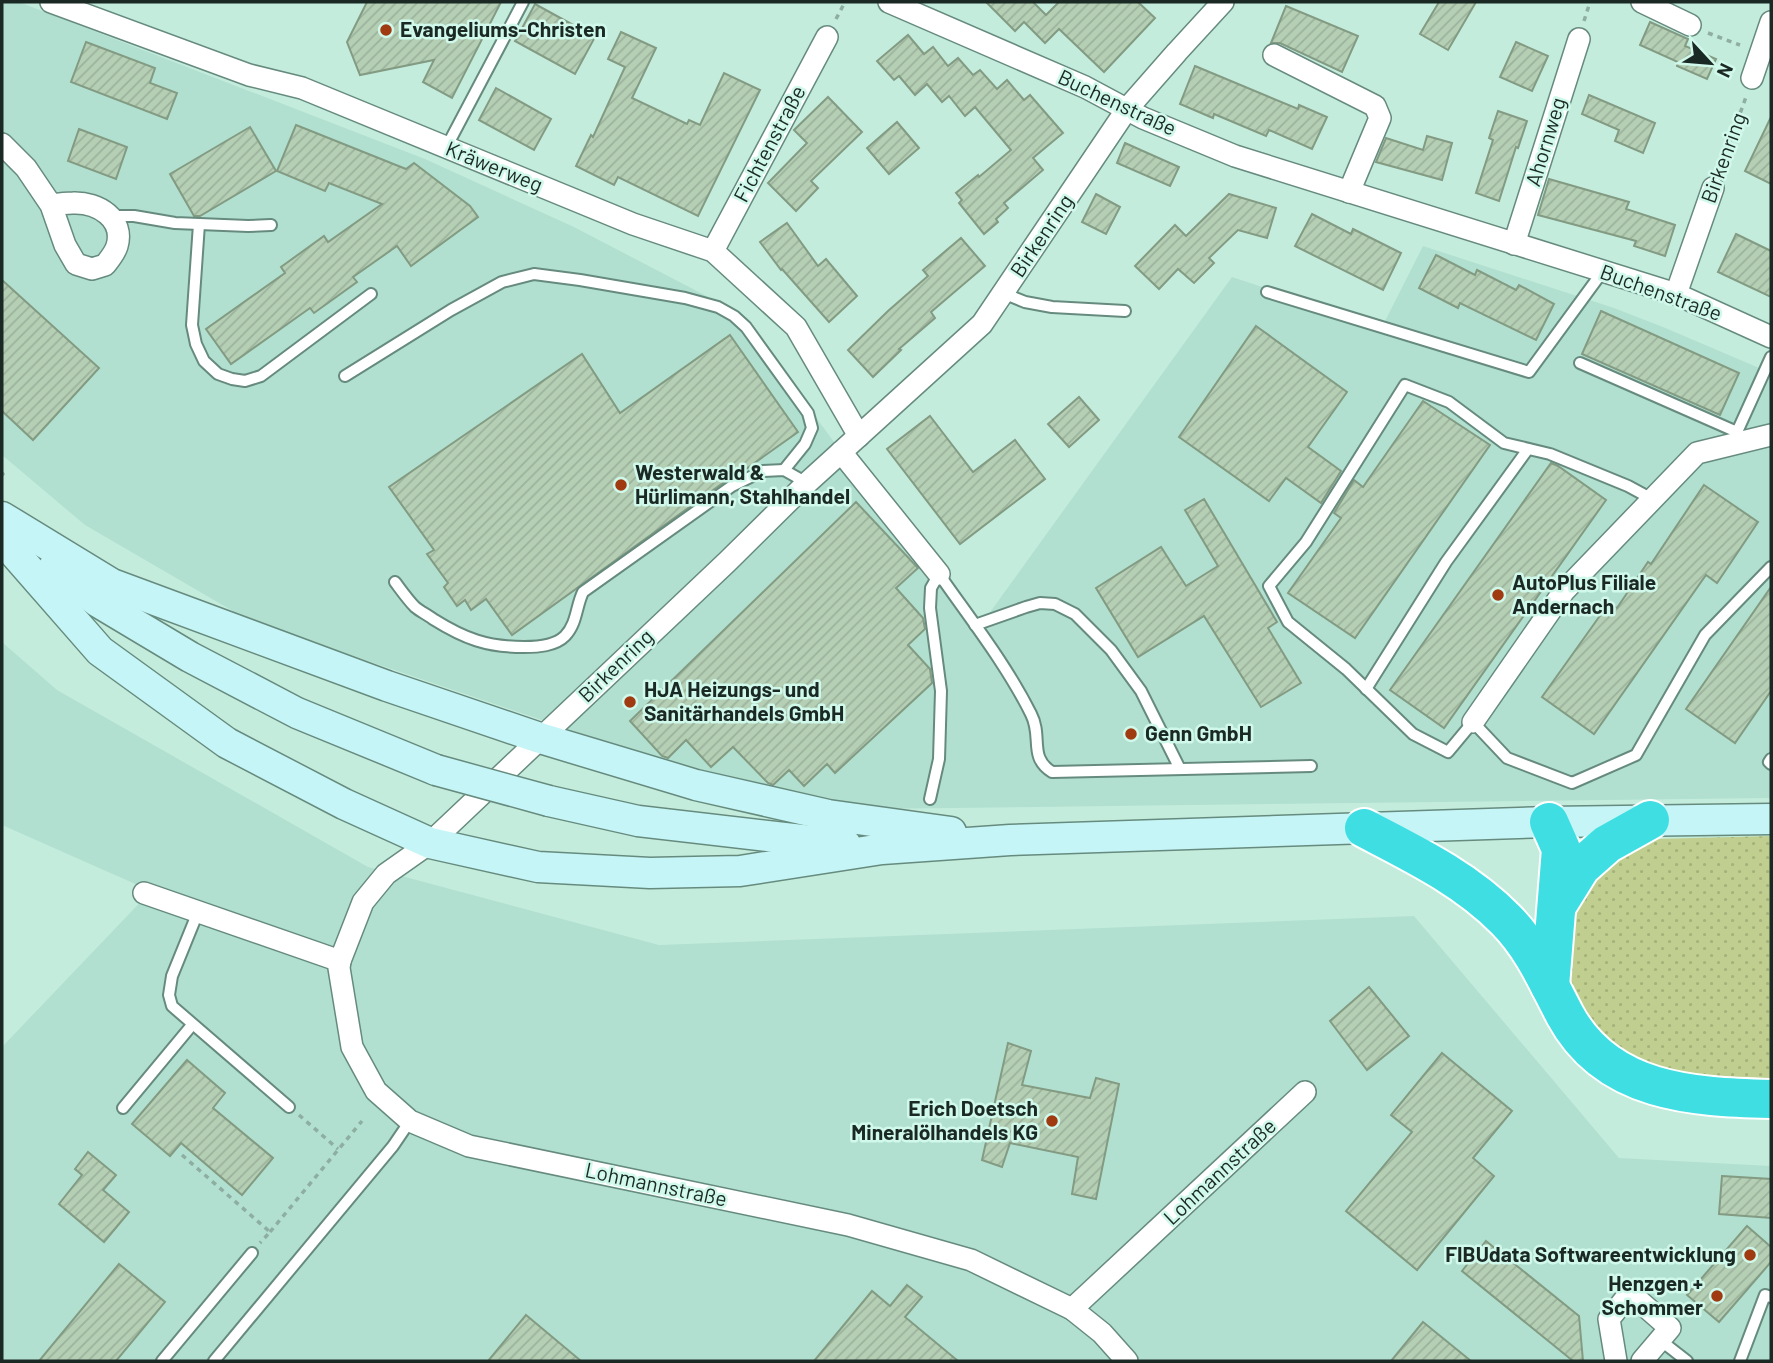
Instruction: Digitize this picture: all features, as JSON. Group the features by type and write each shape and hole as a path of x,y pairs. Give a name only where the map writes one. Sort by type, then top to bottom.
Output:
{"highway":[{"path":"1558,904 1581,867 1607,844 1650,820"},
{"path":"1549,822 1561,849 1550,986"},
{"path":"1526,944 1535,858 1549,822"},
{"path":"1364,828 1438,867 1507,921 1526,944 1566,1018 1583,1042 1609,1066 1643,1082 1677,1092 1726,1098 1771,1099"}],"main road":[{"path":"2,517 112,584 387,686 540,738 696,785 814,812 1010,840"},
{"path":"2,525 98,602 190,657 297,713 436,770 549,801 638,821 882,849"},
{"path":"2,539 100,651 227,743 344,804 430,842 538,867 650,873 740,871 882,849 1010,840 1549,822 1771,819"}],"street":[{"name":"Kräwerweg","path":"51,2 249,75 302,88 633,224 713,251 796,327 859,436"},
{"name":"Buchenstraße","path":"889,2 1086,87 1143,118 1235,156 1676,294 1771,337"},
{"name":"Birkenring","path":"386,874 430,842 807,483 982,324 1127,109 1223,2"},
{"path":"1642,2 1690,25"},
{"path":"1744,47 1770,30"},
{"path":"1752,78 1770,30"},
{"name":"Fichtenstraße","path":"713,251 827,37"},
{"name":"Ahornweg","path":"1514,244 1578,39"},
{"path":"1274,55 1375,106 1380,118 1349,192"},
{"path":"2,144 26,168 51,205 65,245 76,264 92,269 105,265 117,247 118,229 111,216 100,209 76,202 51,205"},
{"name":"Birkenring","path":"1676,294 1713,188"},
{"path":"1473,722 1564,591 1697,453 1771,435"},
{"path":"841,452 939,574"},
{"name":"Lohmannstraße","path":"386,874 363,902 340,961 352,1047 376,1090 410,1121 469,1146 848,1225 971,1260 1072,1309 1102,1333 1127,1361"},
{"path":"144,893 340,961"},
{"name":"Lohmannstraße","path":"1072,1309 1305,1093"},
{"path":"1616,1361 1609,1319 1630,1293 1670,1328 1642,1361"}],"lane":[{"path":"446,148 523,2"},
{"path":"111,216 134,216 175,223 271,225"},
{"path":"199,224 192,325 196,344 204,361 218,374 245,381 261,376 371,294"},
{"path":"1267,292 1529,372 1603,271"},
{"path":"345,376 451,310 502,282 534,274 685,298 718,307 746,327 808,412 812,428 805,444 784,470"},
{"path":"1003,293 1025,302 1052,307 1125,311"},
{"path":"1580,363 1737,432 1771,357"},
{"path":"1652,499 1628,486 1550,454 1504,443 1449,402 1405,385 1306,542 1269,586 1288,622 1346,669 1413,734 1448,752 1473,722 1507,758 1572,783 1636,755 1705,635 1771,567"},
{"path":"1366,689 1447,562 1528,449"},
{"path":"394,582 415,607 474,641 502,647 551,644 563,638 572,628 578,601 583,592 732,486 763,471 784,470 807,483"},
{"path":"929,799 939,759 941,691 930,608 931,588 939,574 1002,662 1019,691 1034,720 1038,758 1052,772 1311,766"},
{"path":"975,625 1040,603 1055,604 1075,614 1111,650 1142,691 1180,769"},
{"path":"198,912 172,976 169,995 172,1006 289,1107"},
{"path":"123,1108 192,1025"},
{"path":"214,1361 393,1146 410,1121"},
{"path":"162,1361 252,1253"},
{"path":"1740,1361 1765,1295 1771,1297"},
{"path":"1660,1340 1687,1361"}],"path":[{"path":"1690,25 1744,47"},
{"name":"Birkenring","path":"1713,188 1752,78"},
{"path":"289,1107 338,1149"},
{"path":"252,1253 362,1121"},
{"path":"182,1155 270,1232"}],"shaded area":[{"path":"2,2 19,2 425,159 574,227 739,313 975,633 1232,277 1382,327 1423,246 1614,308 1771,373 1771,798 867,809 692,771 250,621 85,525 2,455"},
{"path":"2,642 57,690 368,867 659,945 1414,916 1619,1158 1771,1166 1771,1361 2,1361 2,1047 151,891 2,825"}],"green space":[{"path":"1771,836 1771,1085 1669,1077 1609,1046 1575,996 1566,970 1567,932 1593,871 1654,839"}],"building":[{"path":"367,2 501,2 452,98 423,82 434,60 360,75 347,42"},
{"path":"986,2 1033,2 1046,15 1059,2 1138,2 1155,18 1104,72 1059,29 1045,43 1024,22 1015,31"},
{"path":"1439,2 1476,2 1448,50 1420,34"},
{"path":"535,4 595,37 575,74 515,41"},
{"path":"1286,6 1358,36 1342,72 1280,43 1271,43"},
{"path":"1650,22 1688,39 1685,46 1716,59 1707,79 1640,45"},
{"path":"621,32 656,48 632,98 687,124 689,120 700,125 724,73 760,90 698,216 618,177 614,185 576,166 591,135 593,137 625,67 608,59"},
{"path":"908,35 924,54 933,47 948,66 958,58 973,75 980,70 997,89 1007,80 1024,100 1030,95 1063,133 1033,158 1043,170 1004,203 1008,208 996,219 998,222 984,234 959,203 962,200 956,193 1011,150 975,107 965,116 949,96 942,102 927,84 915,95 899,76 894,80 877,61"},
{"path":"86,42 155,68 150,83 177,93 167,119 71,82"},
{"path":"1516,42 1548,56 1532,91 1500,77"},
{"path":"1195,66 1298,109 1299,105 1327,117 1312,149 1269,130 1266,136 1214,114 1213,118 1180,104"},
{"path":"496,88 551,119 534,150 479,120"},
{"path":"1589,95 1655,123 1643,153 1615,141 1619,130 1582,114"},
{"path":"828,97 862,132 811,181 818,188 796,211 768,183 807,143 794,130"},
{"path":"1498,111 1527,121 1499,201 1476,193 1493,140 1489,138"},
{"path":"1771,117 1771,184 1745,171"},
{"path":"897,122 919,148 889,174 867,148"},
{"path":"296,125 406,169 414,163 470,206 478,217 411,266 397,246 353,277 357,282 314,313 310,308 231,364 206,329 285,273 281,267 324,236 328,242 382,204 329,183 325,191 277,171"},
{"path":"250,127 276,171 200,216 194,216 170,174"},
{"path":"79,129 127,147 116,179 68,161"},
{"path":"1427,136 1452,143 1442,180 1376,162 1386,138 1423,150"},
{"path":"1125,143 1179,167 1170,186 1117,163"},
{"path":"1549,179 1629,202 1626,209 1675,225 1665,256 1634,246 1636,241 1538,215"},
{"path":"1096,194 1120,207 1106,234 1082,222"},
{"path":"1229,194 1276,208 1267,238 1238,230 1209,258 1214,263 1194,283 1178,269 1159,289 1135,266 1175,225 1186,236"},
{"path":"1312,214 1351,234 1353,229 1401,253 1383,290 1295,246"},
{"path":"787,223 818,266 826,259 857,296 829,322 781,270 760,242"},
{"path":"1736,234 1771,251 1771,297 1718,272"},
{"path":"961,238 985,266 931,312 935,318 899,349 901,350 873,377 848,350 928,276 923,270"},
{"path":"1436,255 1475,275 1477,270 1516,290 1519,285 1554,304 1536,340 1460,303 1458,308 1419,288"},
{"path":"2,280 99,368 33,440 2,411"},
{"path":"1601,311 1739,373 1720,415 1582,354"},
{"path":"1256,326 1347,392 1308,447 1341,471 1321,503 1286,478 1269,501 1179,437"},
{"name":"Westerwald & Hürlimann, Stahlhandel","path":"730,335 798,432 512,635 486,599 471,610 465,600 457,606 444,587 448,583 427,554 434,550 389,487 582,354 620,413"},
{"path":"1079,397 1099,420 1069,447 1048,424"},
{"path":"1423,401 1490,445 1355,638 1288,593 1341,518 1334,513 1354,480 1363,487"},
{"path":"930,416 973,472 1015,440 1045,479 960,544 887,449"},
{"name":"AutoPlus Filiale Andernach","path":"1551,463 1606,500 1444,728 1390,690"},
{"path":"1704,485 1758,522 1717,583 1706,575 1594,734 1542,697 1609,603 1617,608 1648,562 1651,564"},
{"path":"1204,499 1277,622 1268,628 1301,683 1261,707 1204,616 1138,657 1096,588 1161,547 1186,586 1218,566 1185,510"},
{"path":"856,502 918,568 896,588 923,618 925,629 908,645 930,669 932,683 835,773 827,764 804,786 789,770 773,785 768,783 733,747 711,767 686,740 668,758 662,756 630,721"},
{"path":"1771,587 1771,691 1735,743 1686,709"},
{"path":"1369,987 1409,1036 1367,1070 1330,1021"},
{"path":"1008,1043 1031,1051 1022,1085 1090,1098 1096,1078 1119,1084 1096,1199 1072,1194 1078,1157 1010,1143 1002,1167 982,1160"},
{"path":"1442,1053 1512,1111 1473,1158 1494,1176 1417,1270 1346,1211 1412,1132 1391,1115"},
{"path":"187,1060 225,1093 213,1108 273,1158 242,1195 181,1143 170,1156 132,1124"},
{"path":"88,1152 116,1175 103,1190 129,1212 104,1242 59,1204 82,1175 75,1169"},
{"path":"1722,1176 1771,1179 1771,1218 1719,1214"},
{"path":"1747,1226 1771,1247 1771,1262 1719,1322 1687,1295"},
{"path":"1486,1241 1579,1316 1583,1361 1573,1361 1462,1271"},
{"path":"119,1264 165,1302 116,1361 39,1361"},
{"path":"907,1285 922,1297 905,1317 958,1361 814,1361 872,1291 890,1306"},
{"path":"526,1315 581,1361 488,1361"},
{"path":"1423,1322 1471,1361 1391,1361"}],"place":[{"name":"Evangeliums-Christen","path":"386,30"},
{"name":"Westerwald & Hürlimann, Stahlhandel","path":"621,485"},
{"name":"AutoPlus Filiale Andernach","path":"1498,595"},
{"name":"HJA Heizungs- und Sanitärhandels GmbH","path":"630,702"},
{"name":"Genn GmbH","path":"1131,734"},
{"name":"Erich Doetsch Mineralölhandels KG","path":"1052,1121"},
{"name":"FIBUdata Softwareentwicklung","path":"1750,1255"},
{"name":"Henzgen + Schommer","path":"1717,1296"}]}
